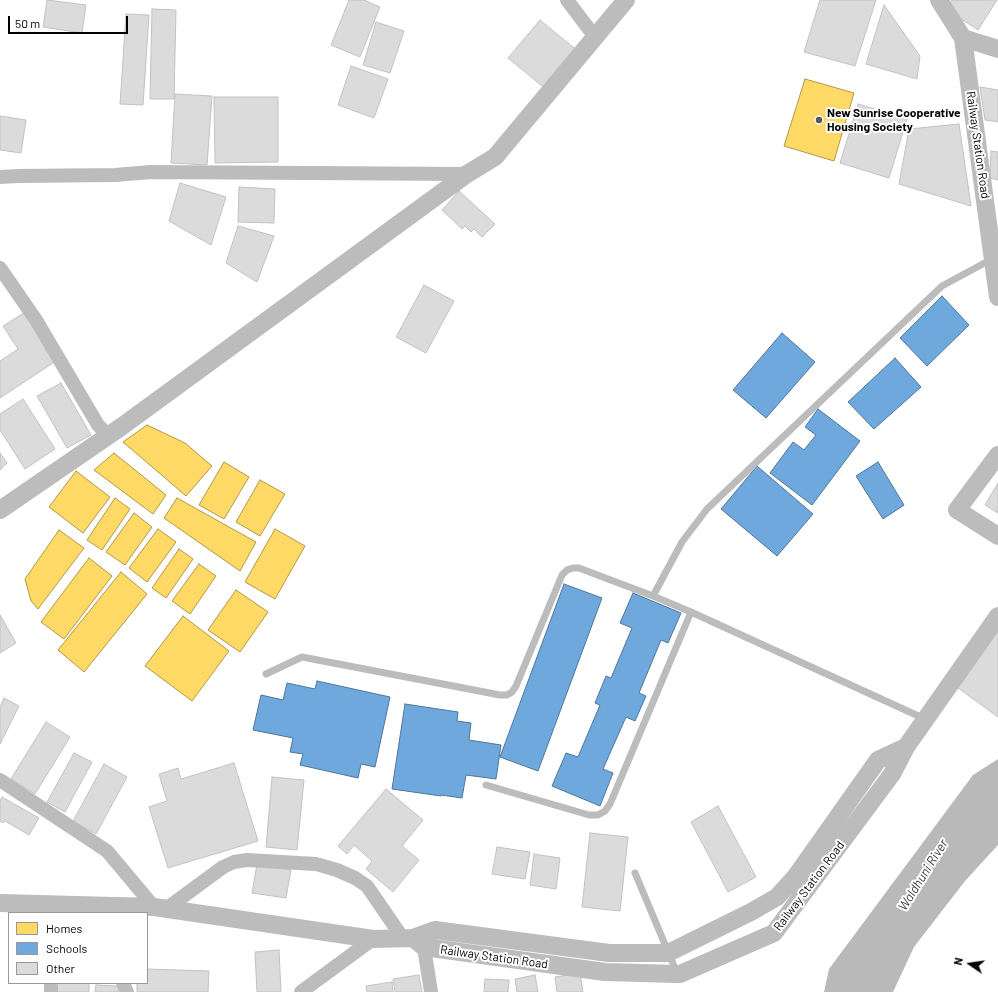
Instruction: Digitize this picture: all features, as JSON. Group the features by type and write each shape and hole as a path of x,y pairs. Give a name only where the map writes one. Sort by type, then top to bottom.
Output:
{"street":[{"path":"567,0 595,37"},
{"path":"0,510 109,436 467,174 495,157 626,0"},
{"name":"Railway Station Road","path":"939,0 963,38 998,297"},
{"path":"963,38 998,49"},
{"path":"0,177 115,175 151,172 467,174"},
{"path":"0,268 36,320 98,425 109,436"},
{"path":"998,455 957,510 998,536"},
{"name":"Railway Station Road","path":"0,903 46,909 160,908 373,939 416,939 605,972 680,974 774,933 892,774 906,747 998,616"},
{"name":"Railway Station Road","path":"416,939 434,930 609,953 668,953 751,912 777,897 796,876 878,760 906,747"},
{"path":"0,780 107,851 160,908 223,867 234,862 247,860 316,864 337,870 355,878 367,886 416,939 431,992"},
{"path":"301,992 373,939"}],"lane":[{"path":"652,596 682,542 706,509 942,286 993,259"},
{"path":"266,674 302,657 500,695 507,695 512,692 516,686 562,575 567,570 579,568 691,612 926,719"},
{"path":"486,785 589,815 598,815 605,811 610,804 691,612"},
{"path":"635,873 677,974"}],"water":[{"name":"Waldhuni River","path":"998,759 998,845 965,881 914,947 893,992 824,992 829,969 973,775"}],"building: Homes":[{"name":"New Sunrise Cooperative Housing Society","path":"805,79 854,93 834,161 784,146"},
{"path":"147,425 185,443 212,466 186,496 123,442"},
{"path":"114,453 166,495 153,514 94,470"},
{"path":"224,462 249,477 224,519 199,505"},
{"path":"76,471 110,497 83,533 49,507"},
{"path":"260,480 285,494 260,536 236,522"},
{"path":"115,498 130,509 102,550 87,540"},
{"path":"177,498 256,542 240,571 164,518"},
{"path":"134,513 152,527 125,565 106,552"},
{"path":"158,529 176,542 147,582 129,568"},
{"path":"275,529 305,546 275,599 245,582"},
{"path":"59,530 84,548 38,609 31,601 25,579"},
{"path":"179,549 193,559 166,598 152,588"},
{"path":"89,558 112,576 64,639 41,622"},
{"path":"199,564 216,576 190,614 172,601"},
{"path":"121,572 147,594 84,672 58,650"},
{"path":"236,590 268,612 240,652 208,630"},
{"path":"183,616 229,651 192,701 145,666"}],"building: Schools":[{"path":"942,296 969,325 927,366 900,338"},
{"path":"782,333 815,362 766,418 733,390"},
{"path":"895,358 921,387 874,429 848,402"},
{"path":"818,409 860,441 812,505 770,473 793,442 804,450 816,435 805,427"},
{"path":"878,462 904,505 883,519 856,476"},
{"path":"757,466 813,514 777,556 721,509"},
{"path":"564,584 602,598 538,771 500,757"},
{"path":"633,593 681,613 668,643 661,640 639,693 646,696 635,721 626,717 603,769 613,773 600,806 552,786 566,753 578,757 600,705 595,703 606,676 611,678 632,628 620,623"},
{"path":"317,681 390,697 375,767 361,764 358,778 300,765 303,754 290,752 293,738 253,730 261,695 283,700 287,683 315,689"},
{"path":"405,704 458,712 457,721 471,723 469,740 501,745 496,779 466,775 462,798 392,789"}],"building: Other":[{"path":"47,0 86,5 82,33 43,27"},
{"path":"349,0 364,0 380,7 360,57 331,45"},
{"path":"820,0 876,0 855,66 804,52"},
{"path":"952,0 997,0 978,30 946,9"},
{"path":"884,5 920,56 917,79 866,64"},
{"path":"152,9 176,10 174,99 150,99"},
{"path":"126,14 149,15 143,105 120,104"},
{"path":"540,20 579,52 547,90 508,58"},
{"path":"376,22 404,31 390,73 363,65"},
{"path":"351,66 388,79 374,118 338,105"},
{"path":"980,87 998,90 998,122 985,120"},
{"path":"175,94 212,96 207,165 171,163"},
{"path":"214,97 278,97 278,162 215,163"},
{"path":"858,104 907,119 889,178 840,163"},
{"path":"0,116 26,120 21,153 0,150"},
{"path":"959,124 971,206 899,184 909,129"},
{"path":"991,151 998,152 998,180 990,178"},
{"path":"180,183 226,197 211,245 169,221"},
{"path":"239,187 275,189 274,223 238,222"},
{"path":"459,191 495,224 482,237 474,229 471,232 465,226 462,229 442,210"},
{"path":"238,226 274,236 257,282 226,263"},
{"path":"424,285 454,301 426,353 396,337"},
{"path":"27,311 59,359 0,398 0,361 18,349 3,326"},
{"path":"61,383 91,435 67,448 37,396"},
{"path":"23,399 55,449 25,469 0,430 0,414"},
{"path":"0,453 7,463 0,470"},
{"path":"998,483 998,513 985,505"},
{"path":"0,615 16,643 0,653"},
{"path":"998,631 998,717 958,688"},
{"path":"4,698 19,706 0,744 0,707"},
{"path":"46,722 70,737 35,794 11,779"},
{"path":"74,753 92,762 65,812 47,802"},
{"path":"234,763 258,841 168,868 149,807 167,801 159,774 178,768 181,779"},
{"path":"104,764 127,777 96,834 73,821"},
{"path":"272,777 304,780 297,850 266,847"},
{"path":"386,789 423,820 402,846 419,860 393,892 366,869 372,861 354,845 347,854 338,846"},
{"path":"2,797 39,818 29,835 5,821 3,823 0,821 0,801"},
{"path":"718,806 756,877 728,892 691,822"},
{"path":"590,833 628,837 620,911 582,907"},
{"path":"497,847 530,852 525,879 492,874"},
{"path":"534,854 560,858 556,889 530,885"},
{"path":"257,864 291,870 286,898 252,893"},
{"path":"279,950 281,992 257,992 255,952"},
{"path":"148,969 209,971 208,992 137,992 137,984 148,984"},
{"path":"580,973 583,992 557,992 555,977"},
{"path":"419,975 422,992 395,992 393,979"},
{"path":"535,975 538,992 517,992 515,979"},
{"path":"485,979 509,980 508,992 484,992"},
{"path":"392,982 393,992 367,992 366,986"},
{"path":"57,984 89,984 89,992 57,992"},
{"path":"96,985 119,986 119,992 95,992"}],"place":[{"name":"New Sunrise Cooperative Housing Society","path":"819,120"}]}
